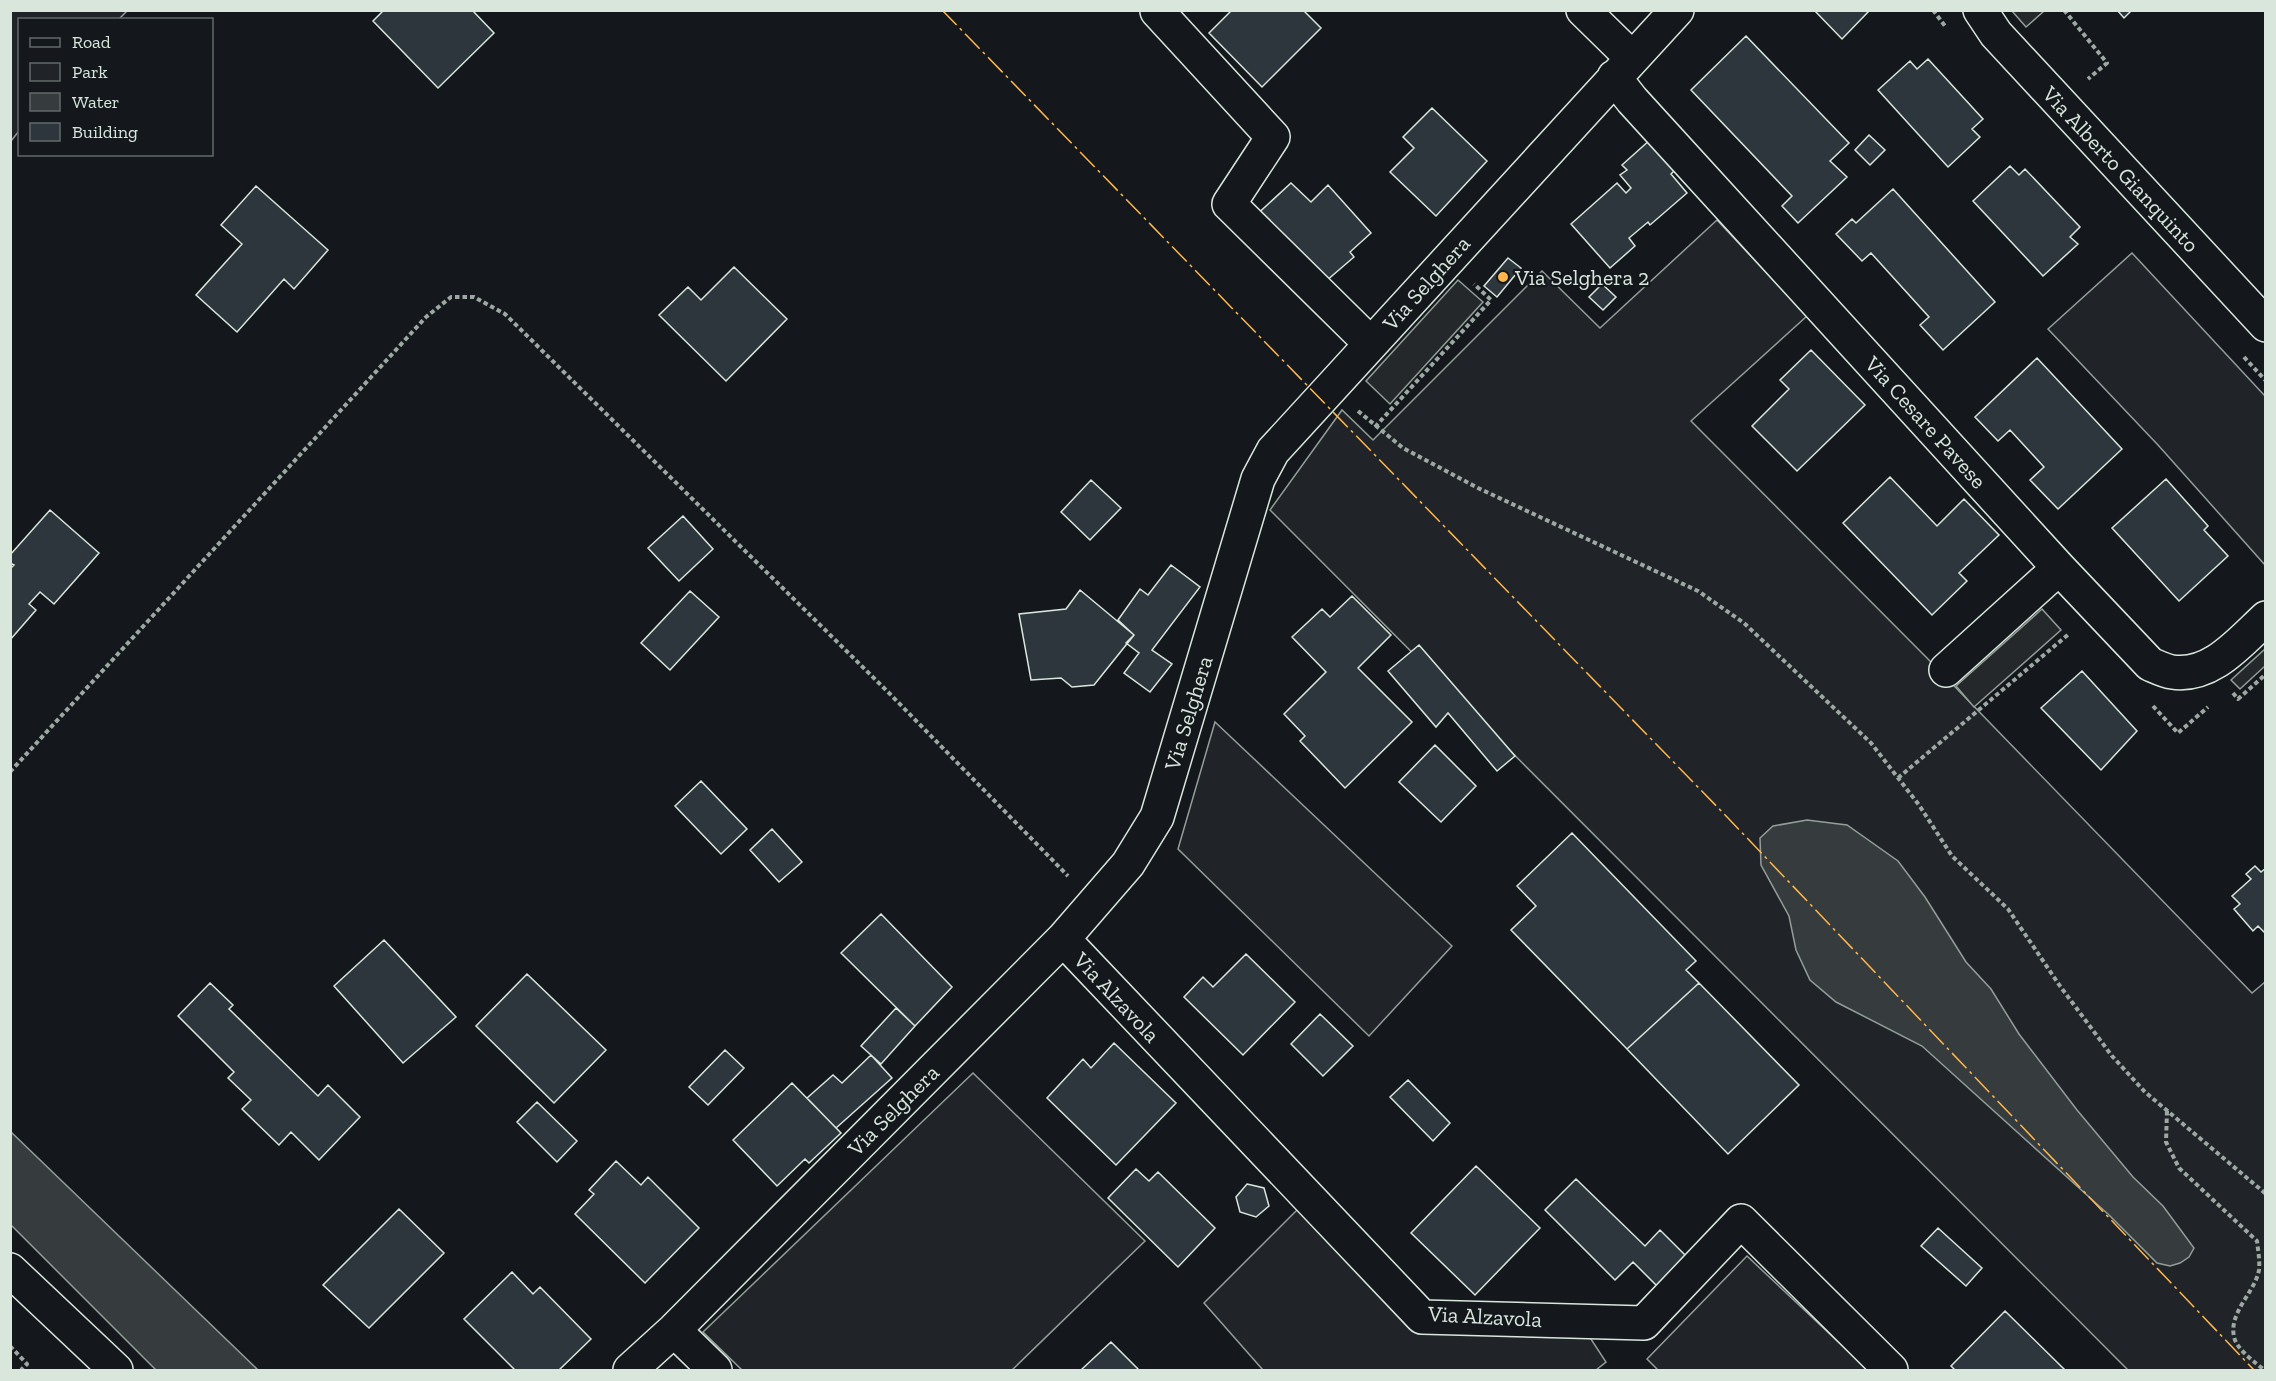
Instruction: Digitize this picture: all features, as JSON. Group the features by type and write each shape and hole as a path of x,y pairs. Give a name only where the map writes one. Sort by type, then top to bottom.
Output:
{"street":[{"name":"Via Cesare Pavese","path":"1582,10 1623,67 1632,100 2059,568 2150,664 2172,672 2195,671 2219,661 2265,618"},
{"name":"Via Selghera","path":"630,1371 674,1330 1063,939 1128,864 1156,817 1258,479 1274,451 1677,10"},
{"name":"Via Alberto Gianquinto","path":"1980,10 1996,34 2265,325"},
{"path":"1157,11 1273,137 1229,204 1371,344"},
{"path":"1946,670 2059,568"},
{"name":"Via Alzavola","path":"1063,939 1422,1317 1644,1323 1741,1221 1891,1371"},
{"path":"10,1270 116,1371"},
{"path":"674,1330 715,1371"}],"path":[{"path":"10,772 426,317 451,297 474,297 504,314 888,692 1094,903"},
{"path":"1331,387 1375,428 1403,448 1478,488 1698,591 1744,623 1871,743 1919,805 1952,856 2008,909 2060,986 2112,1056 2145,1092 2265,1194"},
{"path":"1898,778 2077,627"},
{"path":"2229,688 2238,699 2265,674"},
{"path":"2147,700 2178,733 2212,703"},
{"path":"2167,1110 2166,1142 2179,1168 2257,1241 2259,1271 2239,1310 2233,1328 2235,1339 2241,1349 2264,1371"},
{"path":"10,1346 27,1364 21,1371"}],"green space":[{"path":"11,10 127,11 120,18 18,18 18,132 11,141"},
{"path":"1717,220 1807,316 1691,421 1927,658 2252,993 2265,982 2265,1370 2128,1370 1270,510 1342,410 1373,440 1542,271 1600,328"},
{"path":"2132,253 2265,396 2265,565 2158,445 2048,329"},
{"path":"1215,722 1452,946 1369,1036 1178,849"},
{"path":"973,1073 1145,1241 1012,1370 742,1370 703,1332"},
{"path":"1298,1209 1422,1333 1589,1336 1606,1362 1596,1370 1263,1370 1204,1303"},
{"path":"1747,1256 1868,1370 1658,1370 1647,1359"}],"shaded area":[{"path":"2012,11 2044,11 2026,27"},
{"path":"1458,280 1483,302 1390,404 1366,381"},
{"path":"2042,609 2061,630 1974,707 1956,686"},
{"path":"2265,649 2265,666 2240,689 2231,680"}],"water":[{"path":"1807,820 1847,825 1898,861 1925,897 1966,962 1991,989 2019,1034 2077,1110 2133,1177 2163,1206 2194,1248 2189,1257 2170,1266 2157,1263 2109,1215 1922,1046 1836,1002 1810,980 1796,950 1789,916 1761,865 1760,838 1773,826"},
{"path":"11,1132 258,1370 156,1370 11,1225"}],"building":[{"path":"384,10 472,10 494,33 438,88 373,21"},
{"path":"1232,10 1303,10 1321,28 1262,87 1209,33"},
{"path":"1814,10 1870,10 1842,39"},
{"path":"2117,10 2132,10 2124,18"},
{"path":"1746,36 1849,143 1830,161 1847,177 1798,223 1782,206 1792,196 1691,90"},
{"path":"1928,59 1983,119 1972,129 1980,137 1948,167 1878,90 1910,61 1917,69"},
{"path":"1432,108 1487,161 1436,216 1390,172 1414,148 1403,137"},
{"path":"1869,135 1885,150 1870,165 1855,150"},
{"path":"1651,139 1677,168 1671,174 1687,193 1650,225 1648,222 1629,238 1635,246 1610,268 1571,224 1617,183 1626,193 1631,188 1620,175 1627,170 1622,165"},
{"path":"2010,166 2019,175 2025,169 2080,227 2070,237 2078,244 2043,276 1973,201"},
{"path":"1291,183 1311,202 1328,185 1371,233 1350,252 1354,257 1326,281 1252,219"},
{"path":"256,186 328,250 294,289 284,279 237,332 196,295 242,244 221,225"},
{"path":"1893,189 1995,302 1943,350 1920,325 1929,317 1871,253 1862,261 1836,234 1852,219 1856,223"},
{"name":"Via Selghera 2","path":"1508,258 1521,268 1497,297 1484,286"},
{"path":"734,267 787,319 726,381 659,315 688,287 701,300"},
{"path":"1602,284 1616,297 1603,310 1589,297"},
{"path":"1811,350 1865,405 1797,471 1752,426 1789,389 1780,380"},
{"path":"2037,358 2122,449 2058,509 2030,480 2044,467 2010,430 1998,441 1975,417"},
{"path":"1890,477 1937,526 1964,499 1999,535 1959,573 1967,581 1932,615 1843,523"},
{"path":"2166,479 2208,526 2204,530 2228,556 2179,601 2112,528"},
{"path":"1091,480 1121,508 1090,540 1061,512"},
{"path":"50,510 99,553 54,604 40,592 29,604 36,610 10,640 10,569 14,565 10,563 10,555"},
{"path":"683,516 713,549 679,581 648,548"},
{"path":"1171,565 1200,587 1152,650 1172,664 1150,692 1124,673 1139,653 1126,643 1134,635 1118,620 1140,589 1148,595"},
{"path":"1080,590 1134,635 1094,685 1072,687 1061,678 1031,680 1019,614 1066,609"},
{"path":"690,591 719,617 670,670 641,643"},
{"path":"1352,596 1391,635 1358,668 1412,722 1345,788 1300,741 1305,736 1284,714 1326,672 1292,637 1322,609 1330,617"},
{"path":"1419,645 1515,756 1497,771 1448,713 1436,727 1388,671"},
{"path":"2082,671 2137,731 2101,770 2041,708"},
{"path":"1435,745 1476,786 1441,822 1399,782"},
{"path":"701,781 747,829 721,854 675,806"},
{"path":"772,829 802,862 779,882 750,850"},
{"path":"1572,833 1696,961 1686,970 1699,983 1627,1049 1511,930 1536,906 1517,886"},
{"path":"2255,866 2261,872 2266,868 2266,934 2258,926 2253,931 2234,909 2240,904 2232,896 2251,879 2246,874"},
{"path":"881,914 952,987 915,1026 841,953"},
{"path":"384,940 456,1017 403,1063 334,986"},
{"path":"1246,954 1295,1002 1243,1055 1184,997 1203,977 1213,987"},
{"path":"527,974 606,1050 554,1103 476,1026"},
{"path":"210,983 233,1005 229,1009 318,1096 328,1085 360,1117 319,1160 291,1132 279,1145 242,1109 251,1100 228,1078 234,1072 178,1016"},
{"path":"1699,983 1799,1085 1728,1154 1627,1049"},
{"path":"896,1008 915,1026 881,1064 861,1046"},
{"path":"1320,1014 1353,1046 1323,1076 1291,1044"},
{"path":"1114,1043 1176,1103 1116,1165 1047,1098 1083,1059 1091,1068"},
{"path":"725,1050 744,1068 708,1105 689,1087"},
{"path":"871,1055 892,1078 836,1128 807,1098 833,1075 842,1083"},
{"path":"1408,1080 1450,1123 1433,1141 1390,1097"},
{"path":"792,1083 841,1133 809,1163 805,1159 777,1186 733,1140"},
{"path":"537,1102 577,1141 557,1162 517,1122"},
{"path":"616,1161 641,1185 648,1177 699,1228 645,1283 575,1214 594,1194 589,1190"},
{"path":"1476,1166 1540,1228 1475,1295 1411,1233"},
{"path":"1136,1169 1149,1181 1158,1172 1215,1228 1178,1267 1108,1198"},
{"path":"1576,1179 1645,1246 1660,1230 1687,1257 1657,1286 1633,1262 1615,1280 1545,1210"},
{"path":"1247,1184 1264,1188 1269,1206 1256,1217 1240,1212 1236,1197"},
{"path":"399,1209 444,1253 369,1328 323,1285"},
{"path":"1938,1228 1982,1268 1966,1286 1921,1246"},
{"path":"512,1272 533,1294 540,1287 591,1339 559,1370 515,1370 464,1319"},
{"path":"2005,1311 2065,1370 1955,1370 1951,1366"},
{"path":"1111,1342 1139,1370 1081,1370"}],"power":[{"path":"942,10 1728,818 2254,1370"}],"place":[{"name":"Via Selghera 2","path":"1503,277"}]}
